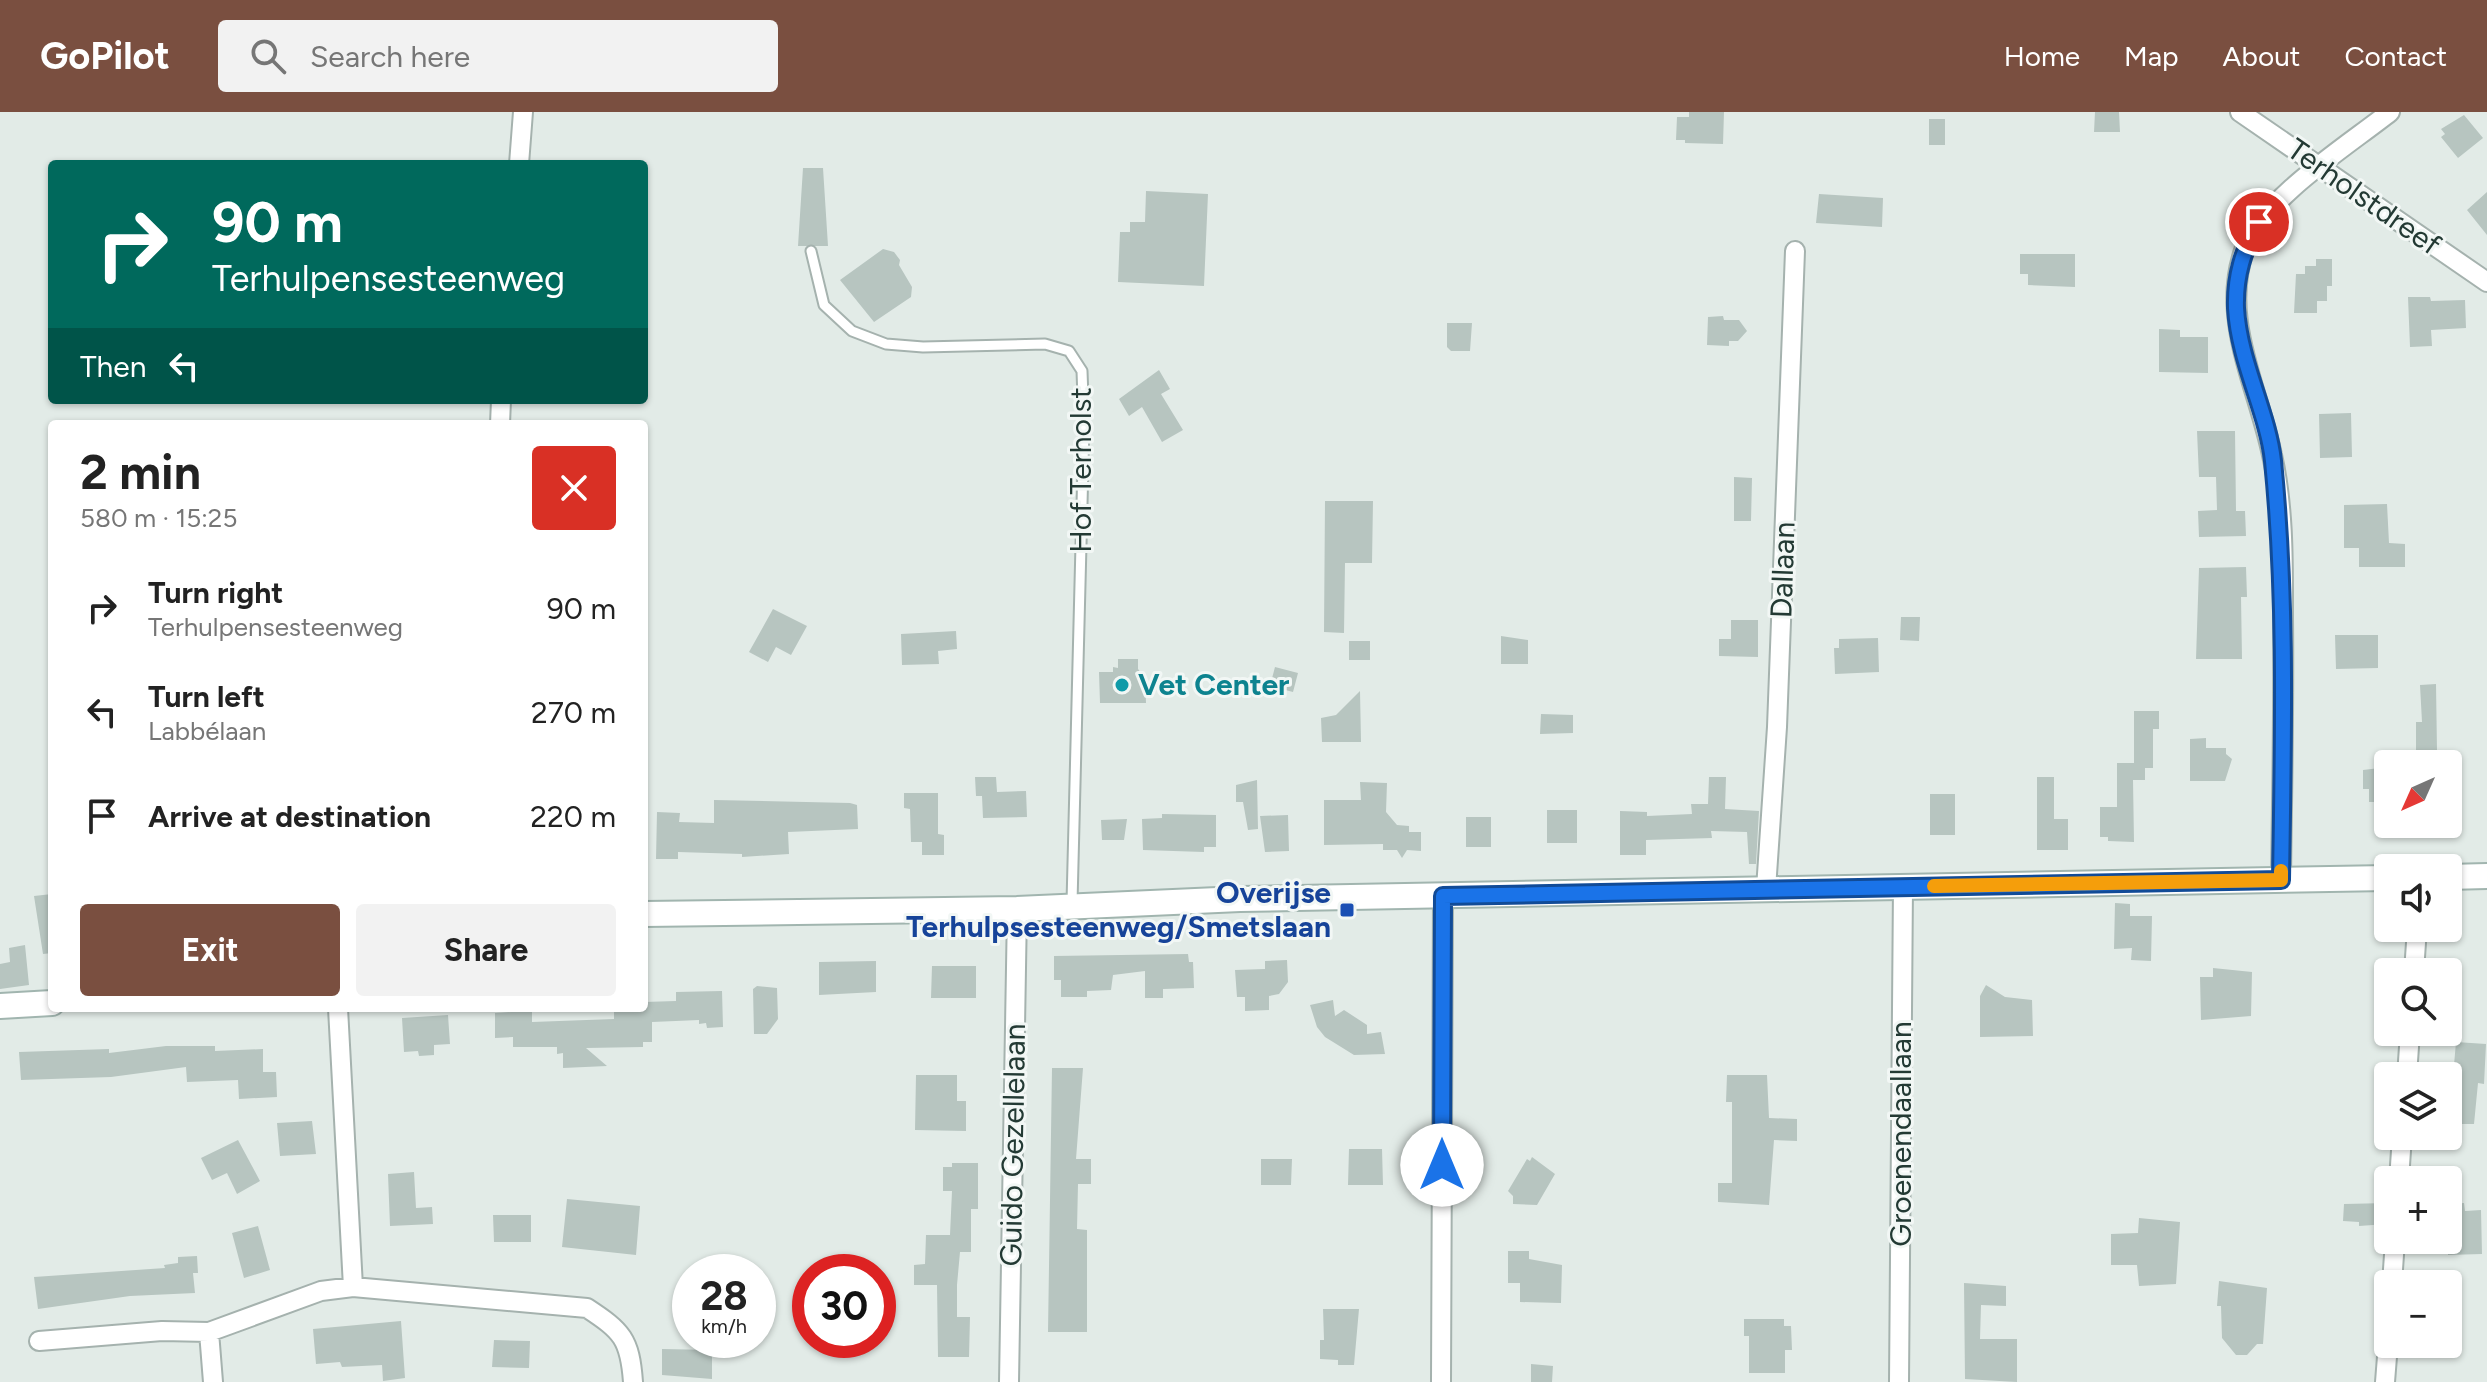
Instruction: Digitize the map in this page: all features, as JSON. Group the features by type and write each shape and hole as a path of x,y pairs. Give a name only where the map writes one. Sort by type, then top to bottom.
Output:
{"main road":[{"path":"2462,877 2487,876"},
{"path":"648,914 1017,909 1240,899 2374,878"},
{"path":"0,1006 48,1003"}],"street":[{"path":"519,160 523,112"},
{"name":"Terholstdreef","path":"2240,112 2487,282"},
{"path":"2281,880 2283,568 2273,456 2249,378 2236,311 2237,276 2246,245 2259,222 2276,202 2390,112"},
{"name":"Dallaan","path":"1766,889 1777,727 1795,251"},
{"name":"Groenendaallaan","path":"1899,1382 1903,886"},
{"path":"1441,1382 1443,896"},
{"name":"Guido Gezellelaan","path":"1009,1382 1017,909"},
{"path":"338,1012 353,1287"},
{"path":"39,1341 162,1331 209,1332 321,1291 353,1287 587,1308 618,1328 630,1351 633,1382"},
{"path":"209,1332 213,1382"},
{"path":"2385,1382 2387,1358"}],"lane":[{"name":"Hof Terholst","path":"811,251 824,305 852,331 886,344 923,347 1045,344 1069,351 1082,371 1084,425 1072,907"}],"building":[{"path":"1689,112 1724,112 1723,144 1676,140 1677,117 1689,117"},
{"path":"2095,112 2119,112 2120,132 2094,132"},
{"path":"2464,115 2483,138 2458,158 2441,137 2445,134 2441,129"},
{"path":"1929,119 1945,119 1945,145 1929,145"},
{"path":"803,168 823,168 828,246 798,246"},
{"path":"1146,191 1208,194 1204,286 1118,282 1120,232 1130,232 1130,222 1145,222"},
{"path":"2487,192 2487,235 2467,210"},
{"path":"1819,194 1883,198 1882,227 1816,223"},
{"path":"883,249 894,252 900,260 899,265 912,287 911,297 874,322 840,280"},
{"path":"2020,254 2075,254 2075,287 2028,285 2028,274 2020,274"},
{"path":"2316,259 2332,259 2332,286 2327,286 2327,301 2317,301 2317,313 2294,313 2296,274 2305,274 2305,266 2316,266"},
{"path":"2408,297 2430,297 2431,301 2465,300 2466,328 2431,330 2432,346 2410,347"},
{"path":"1723,316 1724,320 1739,320 1747,331 1738,341 1729,341 1729,346 1707,345 1708,317"},
{"path":"1447,323 1472,323 1470,351 1451,351 1447,347"},
{"path":"2159,329 2180,330 2180,337 2208,337 2208,373 2159,372"},
{"path":"1159,370 1170,389 1161,394 1183,430 1162,442 1142,407 1129,416 1119,399"},
{"path":"2351,413 2352,457 2320,458 2319,414"},
{"path":"2197,431 2235,431 2236,511 2245,511 2246,536 2199,537 2198,511 2217,510 2216,477 2199,477"},
{"path":"1734,477 1752,478 1751,521 1734,521"},
{"path":"1325,501 1373,501 1372,563 1345,563 1344,633 1324,632"},
{"path":"2387,504 2389,543 2405,544 2405,567 2359,567 2359,548 2344,548 2344,505"},
{"path":"2246,567 2247,597 2241,597 2242,659 2196,659 2199,568"},
{"path":"773,609 807,626 791,655 776,647 768,662 749,652"},
{"path":"1901,617 1920,617 1919,641 1900,640"},
{"path":"1731,620 1758,620 1758,657 1719,656 1719,639 1731,639"},
{"path":"956,631 957,649 938,651 939,664 902,665 901,634"},
{"path":"2335,635 2378,635 2378,668 2336,669"},
{"path":"1501,636 1528,640 1528,664 1501,664"},
{"path":"1878,638 1879,672 1835,674 1834,648 1839,648 1839,639"},
{"path":"1349,641 1370,641 1370,660 1349,660"},
{"name":"Vet Center","path":"1118,659 1138,659 1138,669 1145,678 1146,703 1100,703 1099,672 1113,672 1113,667 1118,668"},
{"path":"1275,667 1298,673 1293,692 1270,686"},
{"path":"2436,684 2437,750 2416,750 2416,722 2422,722 2420,685"},
{"path":"1360,691 1361,742 1322,742 1321,718 1336,715"},
{"path":"2134,711 2159,711 2159,729 2153,729 2153,768 2145,768 2145,780 2133,780 2134,842 2108,841 2108,837 2100,837 2100,807 2117,807 2117,763 2134,763"},
{"path":"1541,714 1573,715 1573,733 1540,734"},
{"path":"2206,738 2206,748 2226,748 2226,754 2232,759 2225,781 2190,781 2190,739"},
{"path":"2374,769 2374,802 2369,802 2369,789 2363,789 2363,770"},
{"path":"975,777 996,777 997,792 1026,791 1027,817 983,818 982,796 976,796"},
{"path":"1709,777 1726,777 1725,809 1759,811 1756,864 1749,864 1747,832 1711,831 1712,838 1646,840 1646,855 1620,855 1620,811 1647,812 1647,816 1692,814 1691,804 1708,804"},
{"path":"2037,777 2054,777 2054,819 2068,819 2068,850 2037,850"},
{"path":"1257,780 1258,829 1248,830 1243,802 1236,802 1236,785"},
{"path":"1360,782 1387,783 1386,812 1397,825 1409,826 1409,832 1421,832 1421,851 1407,850 1402,858 1397,850 1383,850 1383,844 1324,845 1324,800 1361,800"},
{"path":"904,793 938,793 938,834 944,835 944,855 922,855 922,842 911,842 910,809 904,808"},
{"path":"1930,794 1955,794 1955,835 1930,835"},
{"path":"714,800 850,803 857,805 858,829 788,832 789,854 742,857 742,854 678,852 678,859 656,859 657,812 680,813 679,822 714,823"},
{"path":"1547,810 1577,810 1577,843 1547,843"},
{"path":"1162,814 1216,815 1216,847 1204,847 1204,852 1143,850 1142,819 1162,818"},
{"path":"1288,815 1289,851 1265,852 1260,816"},
{"path":"1466,817 1491,817 1491,847 1466,847"},
{"path":"1127,819 1124,840 1102,840 1101,820"},
{"path":"48,894 48,953 43,954 34,896"},
{"path":"2115,903 2130,904 2130,916 2152,916 2151,961 2131,960 2132,948 2114,949"},
{"path":"25,945 29,985 0,989 0,964 10,962 9,948"},
{"path":"1188,954 1189,962 1193,962 1194,988 1163,989 1163,998 1145,998 1145,971 1113,975 1111,990 1087,991 1087,997 1061,997 1061,980 1054,980 1054,956"},
{"path":"1287,960 1288,982 1279,994 1269,996 1269,1010 1245,1011 1245,997 1237,997 1235,970 1265,969 1265,961"},
{"path":"876,961 876,992 819,995 819,962"},
{"path":"932,966 976,966 976,998 931,998"},
{"path":"2213,968 2252,972 2251,1016 2201,1020 2200,977 2213,977"},
{"path":"1986,985 2005,997 2032,1000 2033,1036 1980,1037 1980,996"},
{"path":"757,986 777,988 778,1019 767,1034 754,1034 753,989"},
{"path":"722,991 723,1027 707,1028 706,1023 699,1024 699,1020 652,1022 652,1042 643,1042 643,1047 586,1048 607,1066 563,1068 563,1053 557,1054 557,1047 513,1047 513,1037 495,1038 495,1013 532,1012 532,1022 614,1019 614,1012 648,1012 648,1002 676,1001 676,992"},
{"path":"1333,1000 1335,1016 1344,1010 1367,1025 1367,1034 1381,1032 1385,1054 1354,1055 1325,1037 1317,1027 1310,1005"},
{"path":"448,1015 450,1044 434,1045 434,1055 419,1056 418,1051 404,1052 402,1018"},
{"path":"2462,1042 2486,1044 2484,1084 2478,1083 2474,1124 2462,1124 2462,1062 2454,1062 2456,1046 2462,1046"},
{"path":"166,1046 215,1046 215,1051 263,1049 263,1072 276,1072 277,1097 239,1099 238,1080 187,1082 186,1067 111,1077 21,1080 19,1052 109,1049 109,1053"},
{"path":"1052,1068 1083,1068 1076,1159 1091,1159 1091,1184 1078,1184 1077,1229 1087,1230 1087,1332 1048,1332"},
{"path":"916,1075 957,1075 957,1101 966,1101 966,1131 915,1130"},
{"path":"1727,1075 1767,1075 1769,1118 1797,1119 1797,1141 1774,1140 1769,1205 1718,1202 1718,1183 1732,1183 1732,1102 1726,1102"},
{"path":"312,1121 316,1154 280,1156 277,1123"},
{"path":"238,1140 260,1181 237,1194 227,1173 212,1180 201,1158"},
{"path":"1349,1149 1382,1149 1383,1185 1348,1185"},
{"path":"1532,1157 1555,1174 1537,1205 1513,1204 1513,1196 1508,1191 1527,1159 1530,1161"},
{"path":"1261,1159 1292,1159 1291,1185 1261,1185"},
{"path":"952,1163 978,1163 978,1209 971,1209 971,1252 960,1252 957,1285 957,1317 970,1317 969,1357 938,1357 937,1285 914,1285 914,1265 925,1264 926,1235 950,1235 952,1191 943,1191 943,1167 952,1167"},
{"path":"414,1172 416,1208 432,1207 433,1224 390,1226 388,1174"},
{"path":"567,1199 640,1206 636,1255 562,1247"},
{"path":"2374,1203 2374,1225 2359,1226 2359,1222 2343,1221 2344,1204"},
{"path":"2462,1203 2465,1211 2481,1210 2482,1254 2448,1255 2462,1254"},
{"path":"493,1215 531,1215 531,1242 494,1242"},
{"path":"2139,1218 2180,1222 2176,1284 2139,1286 2137,1265 2111,1265 2111,1234 2138,1233"},
{"path":"258,1226 270,1270 244,1278 232,1233"},
{"path":"1508,1251 1529,1251 1529,1259 1562,1265 1561,1303 1520,1302 1520,1283 1508,1283"},
{"path":"197,1256 198,1273 193,1273 195,1293 130,1296 38,1309 34,1277 165,1268 164,1265 178,1263 178,1257"},
{"path":"2219,1281 2267,1288 2263,1344 2257,1344 2247,1355 2236,1355 2222,1338 2221,1306 2217,1306"},
{"path":"1964,1283 2006,1286 2006,1306 1981,1305 1980,1339 2017,1339 2017,1382 1965,1379"},
{"path":"1323,1309 1359,1309 1354,1365 1338,1365 1338,1360 1320,1359 1320,1340 1324,1340"},
{"path":"1744,1319 1784,1319 1784,1326 1791,1326 1792,1350 1785,1350 1785,1373 1749,1373 1749,1336 1744,1336"},
{"path":"401,1321 405,1378 383,1381 382,1365 342,1367 340,1362 316,1364 313,1329"},
{"path":"494,1340 530,1341 529,1368 492,1367"},
{"path":"662,1349 672,1349 672,1358 712,1358 712,1379 662,1375"},
{"path":"1531,1364 1553,1366 1552,1382 1531,1382"}],"slow traffic":[{"path":"1934,886 2281,880 2281,871"}],"place":[{"name":"Vet Center","path":"1122,685"},
{"name":"Overijse Terhulpsesteenweg/Smetslaan","path":"1347,910"}],"route":[{"path":"1442,1165 1443,896 2281,880 2283,568 2273,456 2249,378 2236,311 2237,276 2246,245 2259,222"}]}
